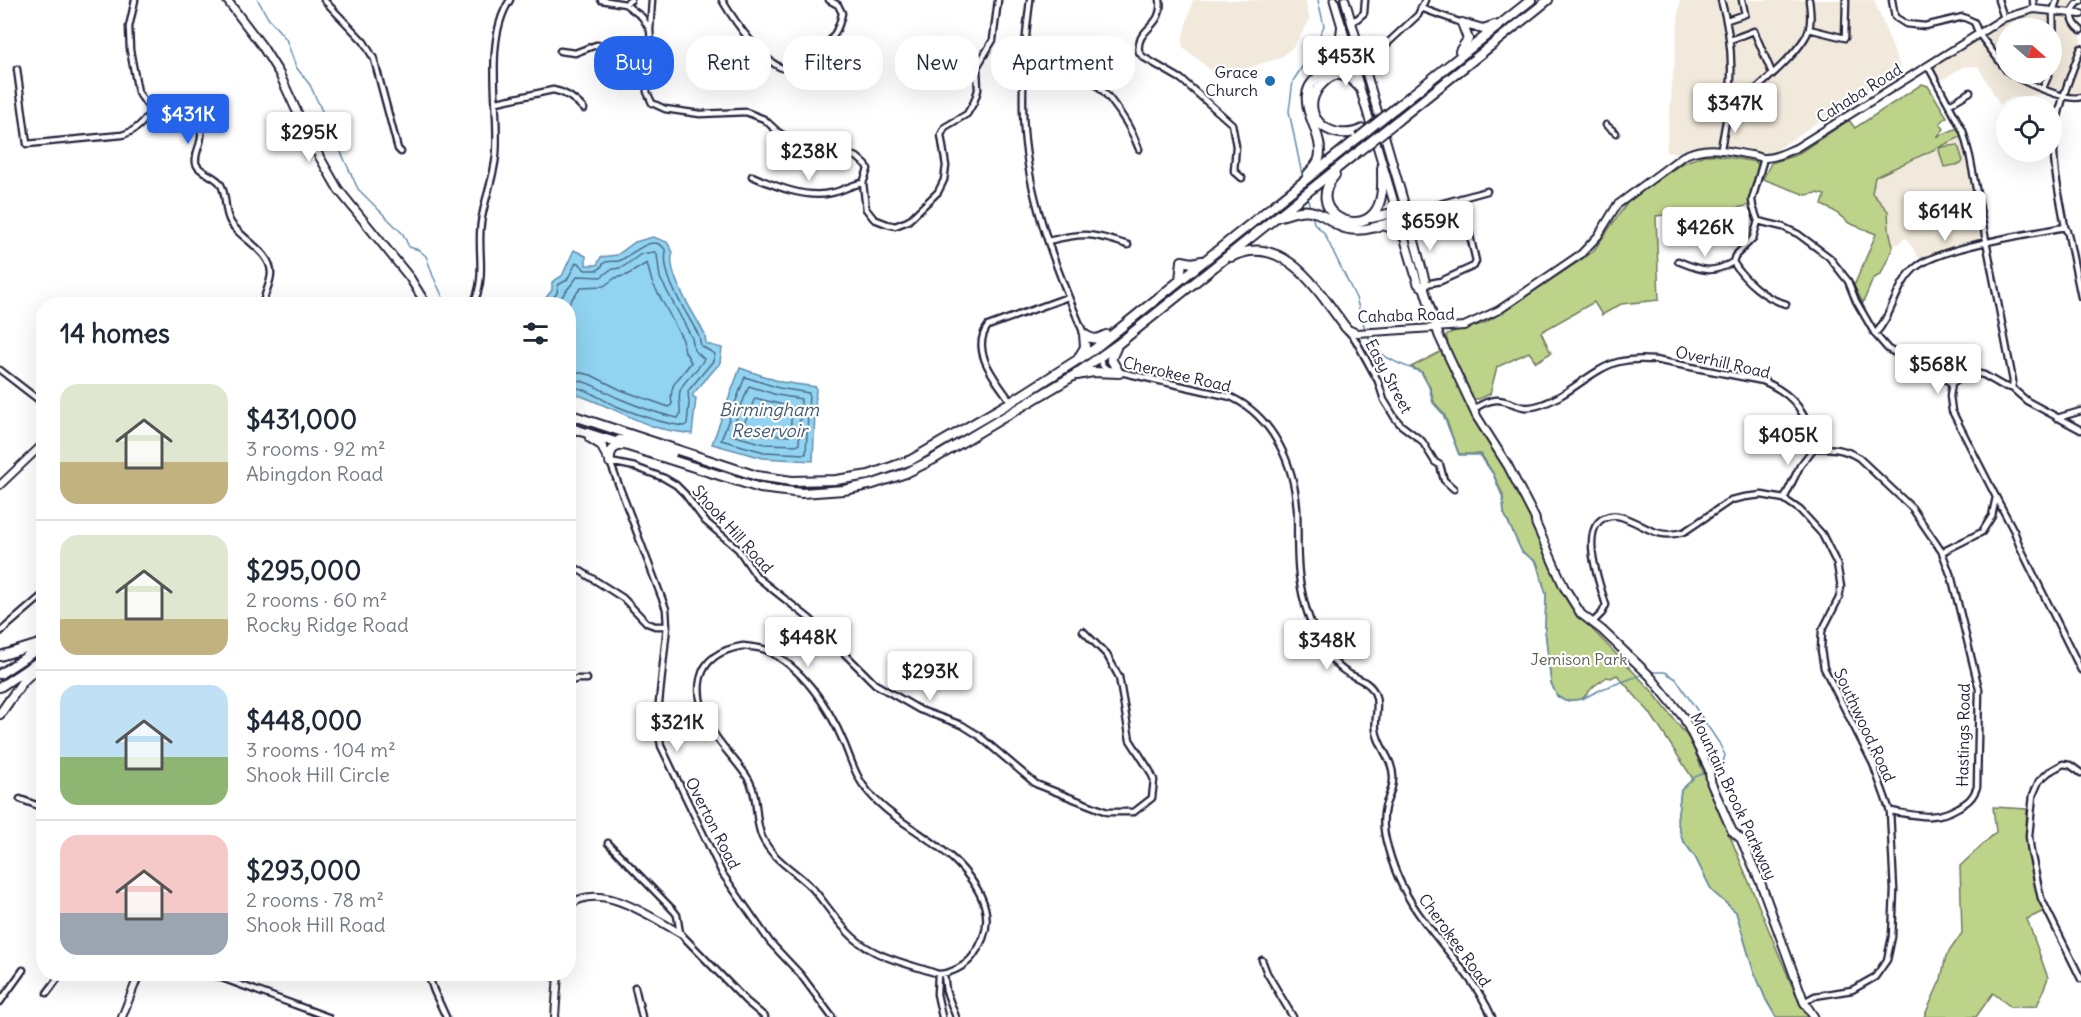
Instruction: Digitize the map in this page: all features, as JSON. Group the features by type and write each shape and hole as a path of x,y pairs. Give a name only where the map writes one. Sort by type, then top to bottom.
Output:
{"highway":[{"path":"606,440 613,434 709,465 792,481 816,481 869,475 911,460 1076,361 1126,324 1295,190 1425,78 1439,73 1531,0"},
{"path":"576,431 760,488 802,493 844,490 873,484 906,473 932,460 1073,376 1118,344 1548,0"},
{"path":"1462,23 1483,29 1503,22"},
{"path":"1450,64 1468,39 1462,23"},
{"path":"1333,72 1339,52 1342,27"},
{"path":"1295,190 1317,163 1320,152 1312,115 1306,102 1308,91 1313,82 1333,72 1363,62"},
{"path":"1333,72 1350,78 1359,87"},
{"path":"1312,115 1328,131 1350,134 1363,129 1393,107"},
{"path":"1347,161 1325,192 1327,205 1334,215 1341,220 1354,222 1407,213"},
{"path":"1366,219 1374,213 1379,203 1383,188 1382,168"},
{"path":"1277,217 1303,210 1315,212 1349,230 1361,230 1380,225 1397,215"},
{"path":"1380,225 1396,229 1404,236"},
{"path":"1219,263 1236,254 1250,251 1281,256 1294,264 1309,279 1346,328"},
{"path":"1180,280 1182,261 1192,263 1206,260"},
{"path":"1099,357 1103,347 1166,291"},
{"path":"1084,334 1089,338 1097,339 1126,324"},
{"path":"1076,361 1085,347 1084,334"},
{"path":"1118,344 1111,359 1119,373"},
{"path":"1073,376 1093,372 1119,373"},
{"path":"576,417 757,476"},
{"path":"576,432 594,440 601,446 608,459"},
{"path":"622,445 619,440 630,441"},
{"path":"608,459 613,448 622,445"},
{"path":"0,656 36,646"},
{"path":"0,674 36,649"},
{"path":"0,687 36,664"},
{"path":"0,714 23,681 36,667"}],"main road":[{"path":"226,0 262,46 279,73 310,142 338,189 410,278 422,297"},
{"path":"1334,0 1418,284 1425,286 1407,213 1345,0"},
{"name":"Mountain Brook Parkway","path":"1425,286 1436,329 1452,364 1477,417 1508,466 1535,518 1564,587 1581,614 1602,630 1650,676 1684,718 1709,769 1711,784 1732,831 1741,839 1761,884 1804,1002 1815,1017"}],"street":[{"path":"135,0 129,27 130,50 138,92 151,111 189,121 201,131 202,137 196,156 197,166 219,181 224,192 226,210 231,224 258,249 271,270 264,297"},
{"path":"324,0 363,42 374,59 398,149 401,152"},
{"path":"476,297 480,286 481,221 496,155 497,33 510,0"},
{"path":"601,0 625,4 642,17 650,30"},
{"path":"625,4 631,0"},
{"path":"650,36 652,0"},
{"path":"722,0 735,21 762,54 777,66 792,69 803,64 826,46 835,34 842,13 838,5 830,0"},
{"path":"646,90 652,103 666,109 700,114 746,112 764,119 788,138 822,140 842,153 857,157 866,165 868,171 863,183 866,209 874,219 895,226 908,221 938,192 944,180 946,166 940,135 945,127 967,114 974,102 978,90 977,67 993,40 998,0"},
{"path":"1026,36 1030,0"},
{"path":"1160,0 1161,9 1158,19 1140,39 1139,52 1143,57 1181,79 1232,124 1236,146 1234,171 1242,178"},
{"path":"1351,21 1364,13 1365,0"},
{"path":"1363,62 1387,45 1418,15 1425,0"},
{"path":"1720,148 1727,115 1732,65 1727,20 1721,0"},
{"path":"1727,20 1746,14 1742,0"},
{"path":"1727,115 1801,44 1809,29 1811,12 1809,0"},
{"path":"1809,29 1845,38 1846,0"},
{"path":"1892,0 1895,17 1906,24 1924,26 1963,16 1974,22 1979,34 1996,56"},
{"path":"1998,0 2004,18"},
{"path":"2033,0 2034,9"},
{"path":"2053,18 2057,0"},
{"path":"2081,1 2072,12 2072,19 2081,30"},
{"path":"1421,8 1462,23"},
{"name":"Cahaba Road","path":"2004,18 2034,9 2081,14"},
{"name":"Cahaba Road","path":"1346,328 1357,333 1453,328 1473,324 1499,310 1581,254 1598,236 1617,205 1683,156 1694,151 1720,148 1764,161 1780,155 1996,23"},
{"path":"1730,40 1754,31 1772,73"},
{"path":"560,51 575,52 594,46"},
{"path":"2081,48 2058,116 2054,146 2065,227 2081,297"},
{"path":"1928,66 1963,131 1970,157 2013,381 2012,388"},
{"path":"18,69 27,144 122,135 131,132 143,123 151,111"},
{"path":"2033,84 2074,99 2081,97"},
{"path":"2043,88 2045,84"},
{"path":"497,102 553,90 561,91 574,98 584,109"},
{"path":"1024,90 1025,142 1032,183 1048,241 1084,334"},
{"path":"1102,90 1122,116 1139,150"},
{"path":"1950,104 1970,92"},
{"path":"1606,125 1616,133"},
{"path":"1678,261 1712,271 1720,270 1733,262 1735,256 1750,242 1758,221 1753,207 1753,194 1764,161"},
{"path":"752,176 770,184 817,195 832,193 863,183"},
{"path":"1407,213 1487,191"},
{"path":"1425,286 1474,266 1476,261 1461,198"},
{"path":"1758,221 1783,227 1798,234 1829,257 1848,281 1856,301 1875,334 1888,349 1952,383"},
{"path":"1875,334 1883,326 1900,287 1914,269 1936,256 2065,227"},
{"path":"1048,241 1073,235 1090,234 1128,245"},
{"path":"1733,262 1740,274 1753,285 1786,304"},
{"path":"1011,402 982,356 982,334 988,326 1068,297"},
{"path":"1431,313 1438,321 1453,328"},
{"name":"Easy Street","path":"1346,328 1378,381 1384,400 1395,418 1422,441 1435,462 1440,465 1444,480 1454,489"},
{"name":"Cherokee Road","path":"1099,357 1103,366 1119,373 1231,397 1247,404 1269,427 1281,448 1292,478 1297,506 1300,581 1308,614 1330,659 1344,672 1368,684 1376,695 1376,730 1394,775 1384,811 1384,828 1387,846 1397,874 1410,901 1471,981 1486,1003 1492,1017"},
{"name":"Overhill Road","path":"1474,409 1495,399 1525,407 1537,407 1560,398 1616,363 1638,359 1655,360 1762,381 1776,387 1797,405 1806,418 1814,448"},
{"path":"0,370 36,398"},
{"path":"2081,430 2027,401 2012,388 2003,386 1984,375 1975,373 1965,375 1952,383 1950,396 1953,411 2081,670"},
{"path":"2057,418 2081,411"},
{"name":"Overton Road","path":"606,440 605,448 608,459 666,609 667,626 657,722 658,735 666,757 722,873 738,899 770,942 801,975 832,1017"},
{"path":"1592,623 1606,605 1591,540 1593,530 1601,519 1620,516 1657,534 1676,534 1684,532 1731,500 1762,495 1784,499 1800,466 1814,448 1836,448 1850,452 1859,458 1912,508 1942,552 1982,532 1992,516 1996,497"},
{"path":"0,485 36,451"},
{"name":"Shook Hill Road","path":"608,459 664,477 676,485 705,521 738,549 757,577 820,628 875,684 920,710 962,725 978,735 1028,778 1046,789 1107,812 1134,812 1152,798 1154,780 1130,740 1125,702 1119,678 1112,663 1083,631"},
{"name":"Southwood Road","path":"1784,499 1800,510 1822,534 1837,564 1841,587 1839,598 1822,631 1821,650 1824,668 1873,764 1890,811 1894,890 1892,937 1887,960 1875,977 1852,990 1815,996 1804,1002"},
{"name":"Hastings Road","path":"1890,811 1930,817 1939,816 1969,801 1974,796 1977,787 1979,689 1957,596 1942,552"},
{"path":"576,568 623,598 647,623 667,626"},
{"path":"0,632 36,601"},
{"path":"736,647 764,649 801,676 824,704 854,770 876,801 897,820 947,853 977,889 986,910 988,924 986,937 970,960 944,974 938,974 872,951 855,939 837,922 814,891 778,861 768,849 758,825 751,784 744,771 714,733 698,693 700,678 714,656 736,647"},
{"path":"576,679 587,679"},
{"path":"2081,773 2070,765 2063,764 2039,781 2033,795 2029,836 2041,898 2081,979"},
{"path":"21,799 36,805"},
{"path":"608,843 674,911 677,915 680,933"},
{"path":"576,902 581,899 605,897 624,903 680,933 765,1017"},
{"path":"1262,960 1293,1017"},
{"path":"0,1002 23,970"},
{"path":"938,974 938,994 942,1017"},
{"path":"944,974 946,991 956,1017"},
{"path":"47,993 56,981"},
{"path":"122,1017 136,981"},
{"path":"230,981 328,1017"},
{"path":"430,981 446,1017"},
{"path":"555,1017 558,981"},
{"path":"635,987 642,1017"}],"shaded area":[{"path":"1193,0 1305,0 1310,20 1294,46 1280,58 1219,77 1183,47 1182,40"},
{"path":"1680,0 1874,0 1900,67 1766,157 1666,152"},
{"path":"2057,0 2081,0 2081,100 2068,101 2062,99 2062,96 2044,94 1996,96 1996,98 1978,66 1963,67 1938,82 1928,66 1996,23 1996,84 2062,84 2062,18 2004,18 2034,9 2053,11"},
{"path":"1961,137 1984,238 1980,242 1946,250 1921,261 1906,238 1893,247 1888,211 1872,193 1875,177"}],"green space":[{"path":"1922,84 1928,86 1947,117 1940,123 1944,129 1937,137 1957,128 1961,137 1875,177 1872,193 1888,211 1893,247 1881,274 1873,279 1863,303 1854,286 1876,234 1849,223 1822,205 1825,195 1817,193 1806,195 1763,179 1771,163 1796,155 1849,120 1855,128"},
{"path":"1958,145 1963,161 1961,164 1944,167 1939,150 1941,147"},
{"path":"1704,155 1756,162 1760,167 1752,189 1750,205 1724,211 1714,237 1693,231 1672,214 1656,216 1659,300 1621,304 1602,315 1594,302 1541,332 1551,353 1536,362 1529,352 1497,367 1490,394 1474,399 1449,348 1446,335 1485,323 1581,260 1594,250 1630,199 1683,163"},
{"name":"Jemison Park","path":"1444,350 1453,377 1508,470 1563,588 1585,622 1652,691 1690,740 1800,1005 1809,1017 1776,1017 1766,1000 1752,966 1736,912 1712,891 1695,857 1682,839 1677,820 1681,790 1693,779 1650,713 1617,675 1607,677 1594,686 1582,699 1565,701 1557,696 1551,683 1545,630 1546,594 1537,562 1522,552 1504,513 1503,495 1481,454 1459,454 1444,414 1434,402 1430,387 1422,372 1411,367"},
{"path":"1993,807 2027,809 2028,848 2044,911 2027,919 2048,978 2037,1006 2011,1007 1993,993 1976,1017 1924,1017 1941,979 1946,956 1962,933 1960,866 1996,832"}],"water":[{"path":"653,237 667,242 673,252 673,271 677,282 705,335 706,344 722,348 720,363 693,394 696,398 692,434 655,427 576,394 576,297 546,297 552,290 552,282 562,276 574,250 586,256 586,265 597,265 601,257 617,255 635,242"},
{"name":"Birmingham Reservoir","path":"740,368 781,382 816,387 813,461 763,458 712,444"}],"waterway":[{"path":"258,0 268,18 286,39 296,67 310,85 358,189 403,234 409,247 419,250 426,256 443,297"},
{"path":"1302,175 1289,111 1293,81 1311,53 1324,26 1318,0"},
{"path":"1308,199 1310,208"},
{"path":"1312,214 1314,223 1324,233 1356,298 1365,329"},
{"path":"1368,336 1372,344 1384,355 1421,372 1429,387 1433,403 1443,414 1459,455 1480,455 1493,474 1502,496 1504,513 1522,552 1536,562 1546,594 1545,630 1551,683 1557,696 1565,701 1582,699 1644,674"},
{"path":"1649,672 1665,672 1676,679 1719,743 1725,755 1723,763 1711,769"},
{"path":"1707,772 1695,777 1681,790 1677,820 1682,839 1695,857 1712,891 1736,912 1752,966 1766,1000 1776,1017"}],"place":[{"name":"Grace Church","path":"1270,81"}]}
